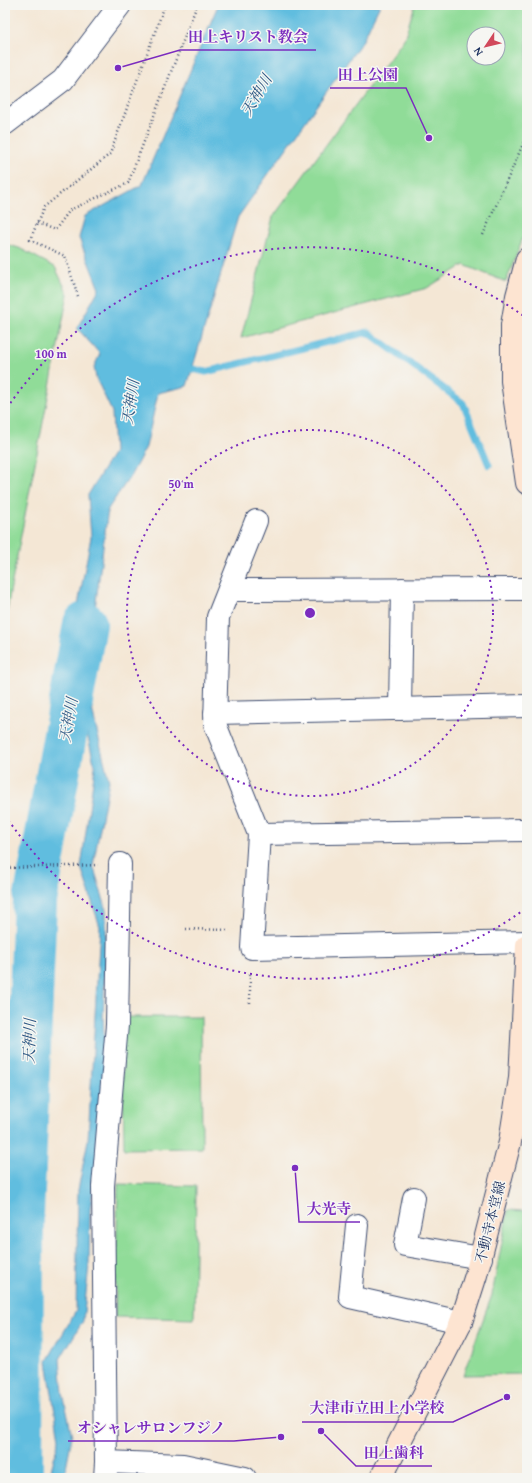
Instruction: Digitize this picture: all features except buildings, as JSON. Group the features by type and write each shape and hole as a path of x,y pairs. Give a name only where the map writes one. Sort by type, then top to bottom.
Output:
{"main road":[{"path":"527,259 517,296 512,325 512,381 527,483"},
{"name":"不動寺本堂線","path":"381,1478 461,1322 481,1258 510,1142 520,1078 527,945"}],"street":[{"path":"5,124 63,80 120,5"},
{"path":"256,521 218,617 215,713 215,724 259,834 252,948 527,942"},
{"path":"229,590 527,588"},
{"path":"400,709 402,589"},
{"path":"215,713 527,706"},
{"path":"259,834 527,830"},
{"path":"120,864 117,1025 103,1186 106,1470 183,1465 245,1478"},
{"path":"414,1198 406,1245 481,1258"},
{"path":"357,1225 350,1297 461,1322"}],"path":[{"path":"78,296 65,256 30,240 44,207 110,154 165,5"},
{"path":"37,223 55,230 70,210 128,183 197,5"},
{"path":"483,235 527,135"},
{"path":"6,868 120,864"},
{"path":"186,929 211,930"},
{"path":"250,1003 250,952 252,948"}],"green space":[{"path":"415,5 527,5 527,227 506,282 464,265 427,288 241,338 273,217 404,39"},
{"path":"5,244 19,248 55,267 68,294 10,592 5,626"},
{"path":"122,1017 201,1017 202,1148 124,1149"},
{"path":"118,1184 196,1186 194,1319 115,1317"},
{"path":"508,1210 527,1211 527,1374 463,1375 492,1295"}],"water":[{"path":"218,5 380,5 363,40 238,217 187,386 158,393 146,447 131,475 108,509 86,678 109,781 93,865 106,908 106,952 103,1017 107,1095 90,1209 89,1265 83,1321 60,1359 63,1393 72,1436 64,1478 49,1478 59,1439 47,1361 76,1311 78,1190 88,1140 100,927 81,867 95,767 73,675 74,626 91,537 88,495 114,452 112,412 96,378 94,367 100,354 77,328 99,289 79,238 85,216 142,185"}],"waterway":[{"path":"184,367 206,372 368,332 463,403 489,465"},
{"name":"天神川","path":"21,1478 22,1214 35,901 85,624"}],"place":[{"name":"田上キリスト教会","path":"118,68"},
{"name":"田上公園","path":"429,138"},
{"name":"大光寺","path":"295,1168"},
{"name":"大津市立田上小学校","path":"507,1397"},
{"name":"田上歯科","path":"321,1431"},
{"name":"オシャレサロンフジノ","path":"281,1437"}]}
